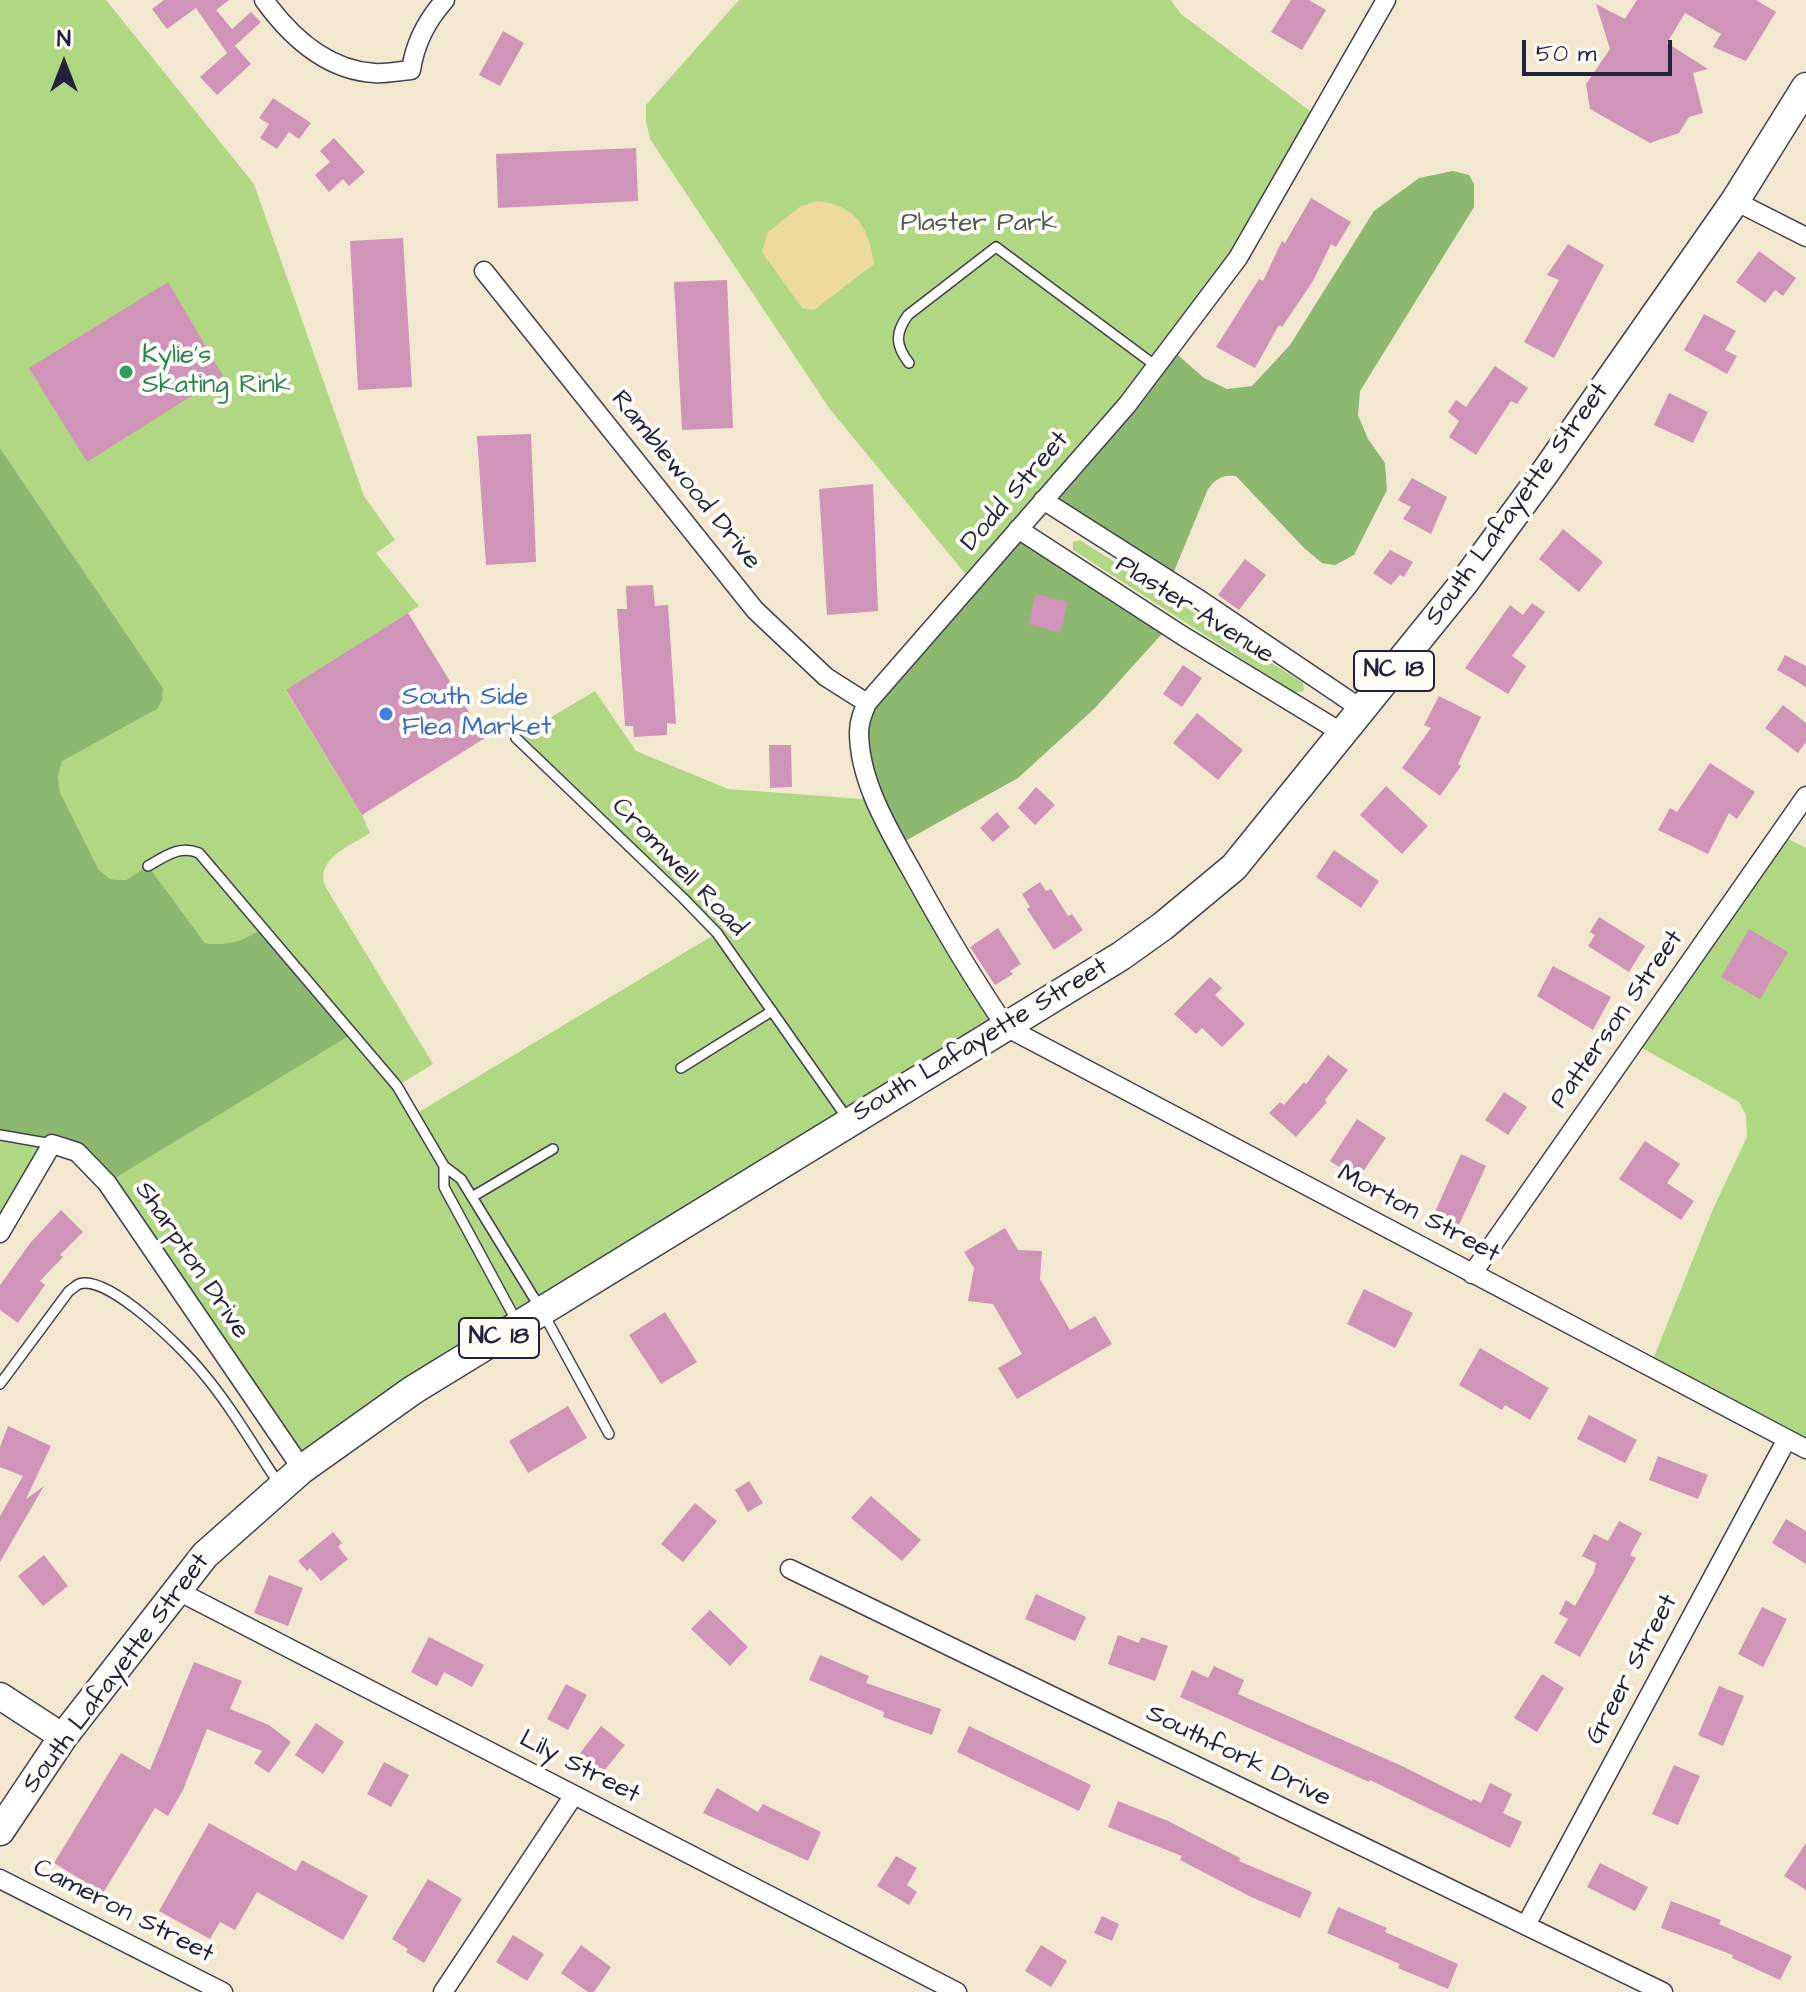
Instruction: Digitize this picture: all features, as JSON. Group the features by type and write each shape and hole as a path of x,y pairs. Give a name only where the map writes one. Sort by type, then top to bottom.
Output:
{"main road":[{"name":"South Lafayette Street","path":"0,1831 63,1737 176,1590 205,1555 292,1478 413,1390 1121,956 1163,926 1234,867 1463,584 1544,474 1735,201 1806,87"}],"street":[{"path":"264,0 284,29 314,52 339,64 376,74 411,70 421,34 432,14 445,0"},
{"name":"Dodd Street","path":"867,703 1127,405 1238,258 1386,0"},
{"path":"1735,201 1806,237"},
{"name":"Ramblewood Drive","path":"484,271 755,610 826,677 867,703"},
{"name":"Plaster Avenue","path":"1043,500 1197,598 1363,710"},
{"name":"Plaster Avenue","path":"1018,529 1183,636 1344,734"},
{"path":"867,703 859,732 862,759 875,800 958,957 1006,1027"},
{"name":"Patterson Street","path":"1472,1274 1806,796"},
{"name":"Morton Street","path":"1006,1027 1806,1449"},
{"path":"0,1233 52,1144"},
{"name":"Sharpton Drive","path":"52,1144 77,1152 107,1183 292,1478"},
{"name":"Greer Street","path":"1526,1925 1787,1439"},
{"name":"Southfork Drive","path":"790,1569 1663,1992"},
{"name":"Lily Street","path":"176,1590 957,1992"},
{"path":"0,1696 63,1737"},
{"path":"443,1992 574,1795"},
{"name":"Cameron Street","path":"0,1879 223,1992"}],"lane":[{"path":"909,363 900,351 897,338 899,327 908,315 996,247 1156,366"},
{"name":"Cromwell Road","path":"516,738 717,933 849,1121"},
{"path":"148,866 177,850 188,849 199,853 397,1086 444,1166 457,1175 472,1197 531,1318"},
{"path":"681,1068 772,1011"},
{"name":"Sharpton Drive","path":"0,1135 52,1144"},
{"path":"472,1197 553,1149"},
{"path":"444,1166 444,1187 609,1434"},
{"path":"0,1384 69,1291 80,1284 107,1289 127,1302 181,1349 292,1478"}],"green space":[{"path":"0,0 106,0 254,184 364,496 395,540 376,553 419,606 286,691 370,833 336,854 325,868 323,877 325,886 433,1064 397,1086 414,1115 717,933 516,738 595,691 636,751 728,789 875,800 1006,1027 302,1469 107,1183 351,1034 246,939 226,945 205,943 148,867 126,880 110,879 99,870 60,792 58,777 62,760 157,709 163,688 0,448"},
{"name":"Plaster Park","path":"739,0 1171,0 1181,14 1318,117 1238,258 972,582 829,408 650,139 646,105"},
{"path":"1453,171 1469,175 1474,184 1474,207 1360,391 1358,415 1368,439 1385,463 1387,490 1354,555 1335,565 1322,563 1236,476 1227,476 1208,489 1170,581 1043,500 1170,348 1204,378 1227,389 1252,386 1290,345 1374,211 1419,178"},
{"path":"0,448 163,688 157,709 62,761 58,777 60,792 99,870 110,879 126,880 148,866 205,943 235,942 263,928 352,1034 107,1183 77,1152 0,1135"},
{"path":"1018,529 1169,626 1095,708 1018,778 898,845 862,759 867,703"},
{"path":"1080,540 1303,683 1304,691 1295,693 1073,550 1073,542"},
{"path":"1779,834 1806,848 1806,1449 1650,1367 1713,1209 1747,1137 1746,1115 1739,1102 1633,1043"},
{"path":"0,1135 45,1141 0,1233"}],"sand":[{"path":"818,201 842,208 858,220 868,239 874,264 814,310 802,308 762,252 768,232 801,206"}],"building":[{"path":"164,0 229,0 216,10 232,29 251,12 261,22 227,53 196,8 167,29 152,9"},
{"path":"1291,0 1309,0 1326,10 1302,50 1271,32"},
{"path":"1637,0 1756,0 1776,12 1746,61 1713,47 1721,34 1685,13 1667,43 1708,69 1693,73 1703,113 1689,117 1679,133 1650,143 1590,109 1586,84 1610,49 1596,4 1625,19"},
{"path":"503,31 524,43 500,86 479,75"},
{"path":"235,46 251,64 217,95 200,77"},
{"path":"273,98 311,123 299,139 289,132 277,149 260,138 269,124 259,118"},
{"path":"334,138 365,172 349,186 343,179 329,192 315,175 330,162 320,151"},
{"path":"636,148 638,201 498,208 496,154"},
{"path":"1311,198 1351,222 1336,247 1331,244 1313,281 1282,327 1279,325 1255,368 1216,347 1259,279 1263,281 1282,241 1285,243"},
{"path":"403,238 412,387 358,390 350,241"},
{"path":"1568,244 1604,265 1554,358 1524,342 1559,280 1547,275"},
{"path":"1759,251 1796,278 1783,296 1775,290 1765,303 1736,282"},
{"path":"727,280 733,428 682,430 674,282"},
{"name":"Kylie’s Skating Rink","path":"168,282 223,376 87,462 29,368"},
{"path":"1704,314 1736,331 1725,350 1737,356 1727,374 1684,350"},
{"path":"1495,366 1528,388 1517,404 1511,401 1476,455 1449,437 1459,421 1448,412 1456,400 1466,407"},
{"path":"1669,393 1708,412 1693,443 1654,425"},
{"path":"531,434 536,562 486,565 477,436"},
{"path":"1412,478 1447,497 1431,534 1403,519 1411,507 1398,500"},
{"path":"873,484 878,611 827,615 819,489"},
{"path":"1563,529 1603,562 1579,592 1539,559"},
{"path":"1390,550 1413,562 1404,577 1400,575 1391,585 1373,573"},
{"path":"1245,559 1266,575 1239,610 1218,595"},
{"path":"653,585 655,606 668,605 676,724 667,723 667,735 634,737 633,726 625,726 617,609 627,609 626,586"},
{"path":"1036,594 1068,602 1060,633 1028,624"},
{"path":"1532,603 1545,612 1512,656 1526,666 1508,694 1465,668 1510,605 1523,615"},
{"name":"South Side Flea Market","path":"408,613 485,738 362,815 286,690"},
{"path":"1785,655 1806,666 1806,687 1777,670"},
{"path":"1183,665 1202,678 1182,707 1163,694"},
{"path":"1439,696 1481,717 1458,764 1461,766 1440,796 1402,768 1431,728 1424,725"},
{"path":"1783,705 1806,723 1806,742 1798,753 1765,728"},
{"path":"1197,713 1243,750 1218,780 1173,743"},
{"path":"769,745 791,745 792,787 770,788"},
{"path":"1710,763 1755,792 1737,819 1729,813 1708,854 1658,830 1670,808 1677,812"},
{"path":"1386,786 1428,826 1402,854 1360,815"},
{"path":"1036,787 1055,805 1035,825 1018,808"},
{"path":"997,812 1010,827 993,842 980,828"},
{"path":"1334,850 1379,881 1361,908 1316,877"},
{"path":"1040,882 1046,891 1051,889 1068,916 1072,914 1083,930 1054,950 1027,909 1030,907 1022,894"},
{"path":"1599,917 1645,946 1629,972 1588,946 1595,935 1590,932"},
{"path":"998,928 1021,964 1010,971 1013,974 995,985 970,947"},
{"path":"1749,929 1788,952 1760,999 1721,977"},
{"path":"1553,966 1611,997 1593,1030 1537,996"},
{"path":"1210,977 1222,988 1215,995 1245,1024 1222,1047 1202,1028 1196,1034 1174,1014"},
{"path":"1328,1055 1348,1070 1325,1100 1327,1102 1296,1137 1269,1113 1280,1102 1284,1105 1304,1082 1306,1084"},
{"path":"1504,1092 1527,1107 1508,1135 1485,1120"},
{"path":"1357,1119 1386,1138 1358,1179 1330,1161"},
{"path":"1645,1141 1680,1164 1667,1183 1694,1201 1681,1220 1619,1179"},
{"path":"1461,1154 1486,1166 1459,1225 1434,1214"},
{"path":"61,1210 83,1232 40,1281 45,1285 18,1323 0,1310 0,1285 31,1242"},
{"path":"1005,1228 1018,1250 1042,1251 1040,1279 1070,1330 1095,1316 1112,1344 1017,1399 998,1368 1022,1354 993,1304 968,1301 974,1268 964,1252"},
{"path":"1364,1289 1413,1313 1395,1348 1347,1324"},
{"path":"665,1312 697,1362 661,1384 629,1335"},
{"path":"1480,1348 1549,1388 1530,1420 1505,1405 1502,1410 1459,1385"},
{"path":"568,1406 587,1438 528,1473 509,1441"},
{"path":"1589,1415 1637,1440 1625,1463 1577,1439"},
{"path":"8,1426 51,1446 26,1499 44,1486 0,1562 0,1516 23,1476 0,1467 0,1447"},
{"path":"1658,1456 1708,1475 1698,1499 1649,1480"},
{"path":"749,1481 763,1503 748,1512 735,1490"},
{"path":"871,1496 921,1540 902,1561 851,1518"},
{"path":"695,1503 717,1521 683,1562 661,1544"},
{"path":"1786,1519 1806,1531 1806,1564 1772,1543"},
{"path":"1619,1521 1642,1533 1630,1555 1636,1558 1580,1657 1554,1643 1568,1619 1559,1614 1566,1600 1575,1606 1594,1572 1596,1563 1582,1556 1594,1534 1608,1541"},
{"path":"333,1532 342,1543 338,1547 348,1559 321,1581 310,1568 307,1571 298,1561"},
{"path":"44,1555 68,1586 43,1606 18,1576"},
{"path":"269,1575 303,1588 288,1626 254,1613"},
{"path":"1036,1594 1086,1617 1075,1641 1025,1619"},
{"path":"1762,1607 1787,1619 1763,1667 1738,1654"},
{"path":"710,1610 748,1647 730,1666 691,1629"},
{"path":"1118,1635 1139,1643 1141,1637 1168,1646 1155,1681 1108,1664"},
{"path":"429,1637 484,1665 472,1687 444,1672 437,1686 411,1672"},
{"path":"820,1655 869,1676 866,1683 941,1709 932,1735 883,1717 884,1712 809,1680"},
{"path":"194,1662 242,1681 230,1709 269,1725 291,1742 269,1773 254,1763 262,1751 207,1729 183,1790 168,1816 155,1808 103,1893 54,1863 121,1753 150,1770"},
{"path":"1214,1666 1244,1680 1238,1694 1402,1766 1472,1801 1481,1803 1490,1783 1512,1794 1503,1813 1522,1822 1510,1848 1370,1780 1180,1697 1192,1670 1208,1678"},
{"path":"1542,1674 1564,1688 1537,1732 1514,1718"},
{"path":"566,1684 587,1695 568,1730 547,1719"},
{"path":"1719,1686 1744,1696 1723,1746 1698,1735"},
{"path":"316,1723 344,1742 323,1774 295,1755"},
{"path":"601,1726 625,1745 600,1776 577,1757"},
{"path":"969,1726 1091,1785 1079,1811 957,1752"},
{"path":"384,1762 409,1775 391,1807 367,1794"},
{"path":"1674,1765 1700,1776 1678,1825 1652,1814"},
{"path":"717,1788 758,1812 763,1804 821,1832 808,1861 703,1813"},
{"path":"1118,1801 1168,1821 1240,1858 1239,1861 1312,1892 1300,1918 1251,1897 1180,1860 1182,1856 1108,1827"},
{"path":"209,1823 296,1871 302,1860 368,1896 343,1940 257,1892 235,1930 220,1922 210,1939 159,1911"},
{"path":"1806,1843 1806,1890 1784,1876"},
{"path":"896,1856 917,1868 907,1885 917,1892 909,1905 877,1886"},
{"path":"1600,1863 1648,1887 1635,1911 1587,1887"},
{"path":"428,1879 462,1899 424,1963 392,1939"},
{"path":"1671,1901 1721,1920 1719,1924 1792,1956 1780,1980 1732,1958 1733,1955 1661,1928"},
{"path":"1338,1907 1387,1928 1385,1932 1458,1964 1448,1989 1398,1968 1400,1964 1327,1933"},
{"path":"1102,1916 1119,1924 1112,1941 1094,1933"},
{"path":"513,1935 544,1954 527,1981 496,1962"},
{"path":"581,1945 611,1967 594,1992 588,1992 561,1973"},
{"path":"1041,1945 1067,1961 1051,1987 1025,1971"}],"place":[{"name":"Kylie’s Skating Rink","path":"126,372"},
{"name":"South Side Flea Market","path":"386,714"}]}
